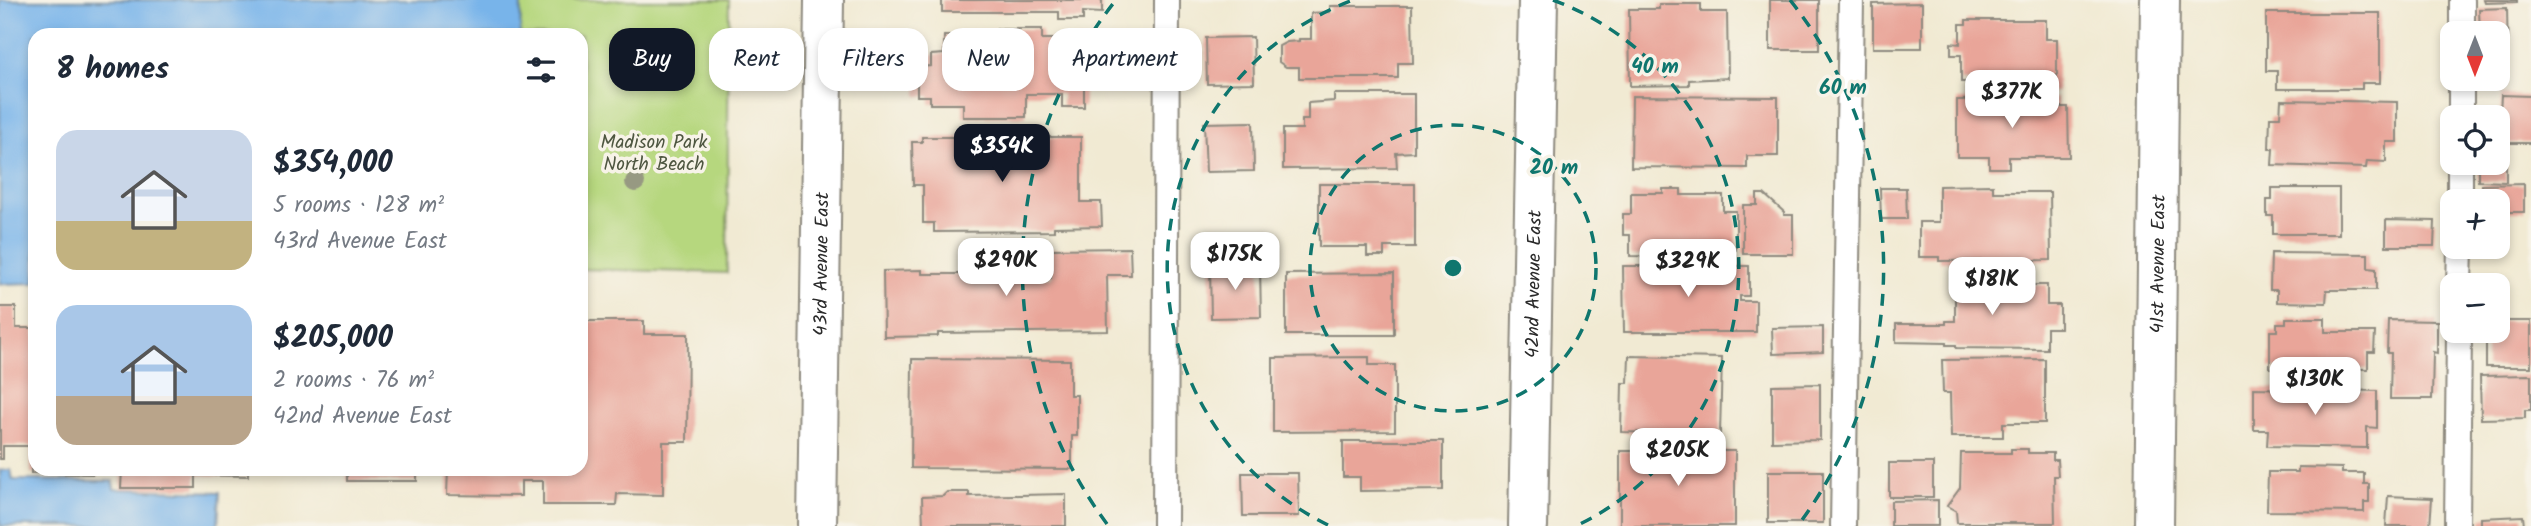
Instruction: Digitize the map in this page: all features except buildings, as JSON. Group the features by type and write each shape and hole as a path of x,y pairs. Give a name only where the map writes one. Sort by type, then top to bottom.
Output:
{"street":[{"name":"43rd Avenue East","path":"817,526 824,0"},
{"name":"42nd Avenue East","path":"1528,526 1538,0"},
{"name":"41st Avenue East","path":"2154,526 2160,0"}],"lane":[{"path":"1165,526 1167,0"},
{"path":"1843,526 1851,0"},
{"path":"2462,0 2462,21"},
{"path":"2457,526 2459,343"}],"green space":[{"name":"Madison Park North Beach","path":"521,0 729,0 729,28 709,28 709,91 728,91 727,273 588,269 588,28 520,28"}],"water":[{"path":"0,0 521,0 520,28 28,28 28,283 0,284"},
{"path":"0,470 11,470 13,480 113,481 114,489 220,492 218,526 0,526"}]}
